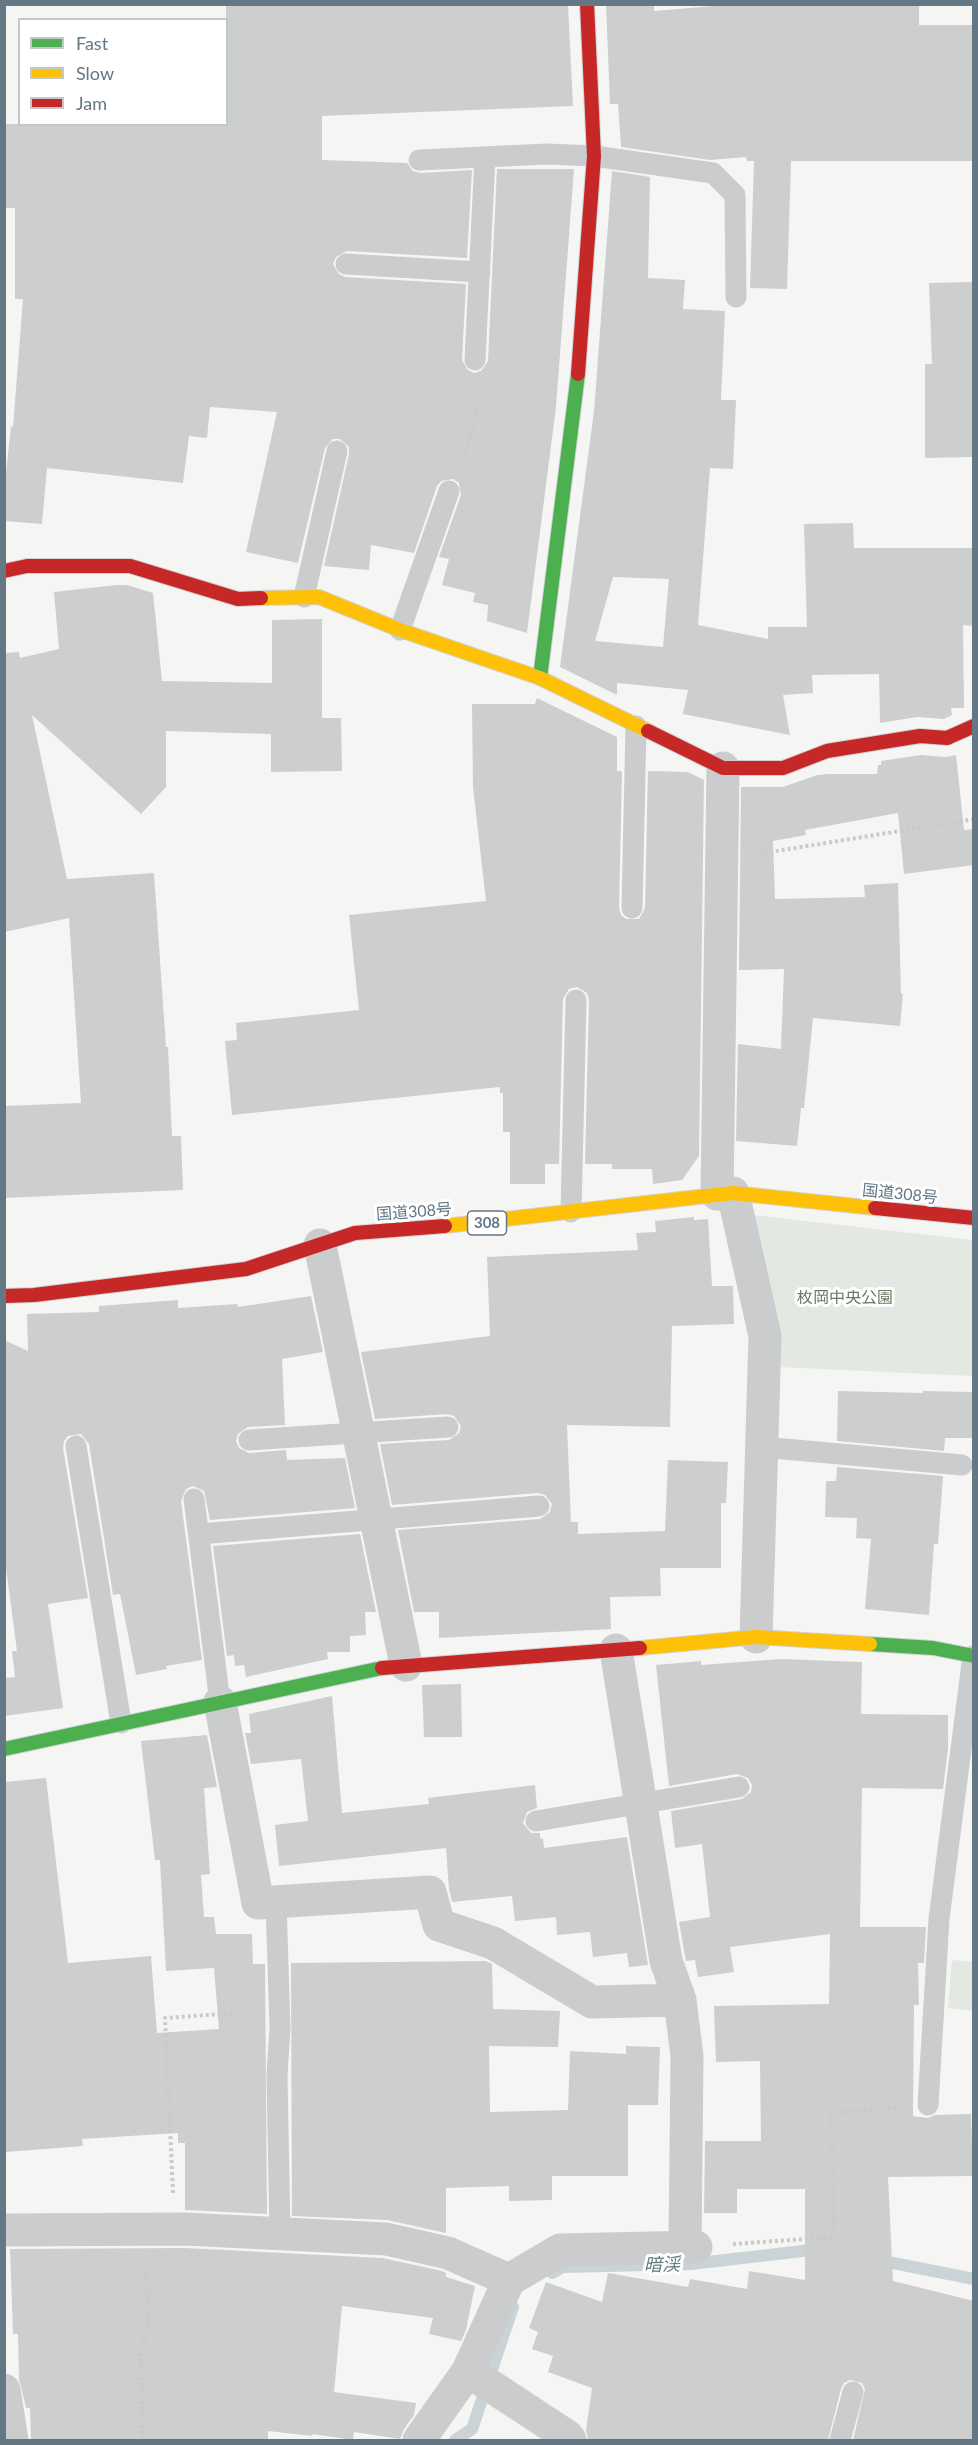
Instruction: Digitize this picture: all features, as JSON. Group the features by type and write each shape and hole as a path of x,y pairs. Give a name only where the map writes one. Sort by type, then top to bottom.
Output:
{"main road":[{"path":"540,678 575,409 594,156 587,4"},
{"path":"4,571 27,566 130,566 238,599 319,597 400,630 540,678 723,768 783,768 827,751 920,736 947,738 974,726"},
{"name":"国道308号","path":"4,1296 34,1295 246,1269 355,1233 484,1223 725,1193 974,1218"},
{"path":"4,1749 369,1669 406,1665 756,1637 933,1648 973,1656"}],"street":[{"path":"723,768 725,1193 765,1336 756,1637"},
{"path":"321,1245 406,1665"},
{"path":"419,2440 469,2372 509,2280 560,2250 690,2247 687,2056 680,2000 666,1961 616,1650"},
{"path":"220,1702 258,1903 430,1892 439,1925 493,1943 592,2002 680,2000"},
{"path":"4,2230 159,2229 386,2239 448,2253 509,2280"},
{"path":"469,2372 570,2440"},
{"path":"4,2390 12,2440"}],"lane":[{"path":"419,160 547,154 594,156 713,173 735,195 736,297"},
{"path":"475,360 485,157"},
{"path":"346,264 480,272"},
{"path":"304,597 337,451"},
{"path":"400,630 449,491"},
{"path":"632,908 636,726"},
{"path":"571,1212 576,1000"},
{"path":"249,1440 448,1427"},
{"path":"76,1446 121,1723"},
{"path":"762,1447 962,1465"},
{"path":"194,1499 220,1702"},
{"path":"199,1534 539,1506"},
{"path":"928,2105 939,1918 973,1656"},
{"path":"536,1821 739,1787"},
{"path":"276,1902 280,2010 277,2075 280,2234"},
{"path":"840,2440 853,2392"}],"path":[{"path":"449,491 475,424 475,360"},
{"path":"722,860 974,819"},
{"path":"142,2440 141,2346 148,2330 159,2229 165,2018 280,2010"},
{"path":"690,2247 834,2237 831,2113 928,2105"}],"green space":[{"name":"枚岡中央公園","path":"753,1215 973,1240 973,1376 778,1367"},
{"path":"952,1960 973,1962 973,2011 948,2008"}],"building":[{"path":"226,4 568,4 573,106 322,116 322,160 407,163 413,171 420,173 472,170 467,258 347,251 336,257 333,264 339,274 345,277 466,284 462,360 468,370 474,373 481,371 488,361 497,169 574,169 556,407 527,633 487,621 488,605 473,602 475,593 442,585 449,559 439,557 461,495 459,483 453,479 441,481 437,486 414,553 371,545 369,570 324,566 349,454 349,447 340,439 333,439 325,448 298,563 246,552 277,412 210,407 207,438 189,436 183,483 47,468 42,524 4,521 4,492 11,426 13,427 23,299 15,299 15,208 4,208 4,124 18,124 18,126 228,126 228,18 226,18"},
{"path":"606,4 654,4 654,11 737,4 919,4 919,25 974,25 974,161 791,161 787,289 750,288 754,161 747,161 746,157 710,160 621,147 618,104 610,104"},
{"path":"612,171 650,177 648,278 685,280 683,309 725,311 721,400 736,400 733,469 710,468 698,625 768,639 768,627 807,627 804,524 853,523 854,548 974,548 974,626 963,625 964,708 951,708 952,715 944,719 917,717 880,723 879,674 812,675 813,693 783,695 790,735 683,714 688,690 617,683 617,695 560,667 594,411","holes":["613,577 669,579 663,647 595,641"]},
{"path":"974,282 974,457 925,458 925,364 932,364 929,283"},
{"path":"127,585 153,593 162,681 272,683 272,620 322,619 322,718 341,718 342,771 271,772 271,734 166,731 166,787 141,814 32,715 67,879 154,873 166,1047 168,1047 172,1136 181,1136 183,1190 4,1198 4,1106 81,1103 69,918 4,932 4,653 19,652 20,658 59,649 54,592"},
{"path":"537,698 617,737 617,771 622,771 619,908 621,915 626,919 639,919 645,908 648,771 688,772 704,780 699,1156 682,1180 653,1184 652,1169 612,1169 612,1164 585,1164 589,1000 587,993 577,987 569,989 563,999 559,1164 545,1164 545,1184 510,1184 510,1132 503,1132 503,1093 500,1093 500,1087 232,1115 225,1041 237,1040 236,1023 359,1010 349,915 486,901 473,787 472,704 535,704"},
{"path":"921,755 946,757 956,755 964,830 974,829 974,865 904,874 898,813 805,830 806,835 773,841 775,899 865,897 864,885 898,883 901,994 903,994 900,1026 813,1018 804,1108 801,1108 797,1146 736,1141 738,1044 781,1049 784,969 739,970 741,787 783,787 817,775 877,774 881,761"},
{"path":"694,1217 694,1220 708,1219 712,1286 733,1286 734,1324 672,1326 670,1427 567,1425 571,1522 578,1522 578,1534 665,1531 668,1460 728,1462 726,1503 721,1503 721,1568 660,1568 661,1596 610,1597 611,1629 439,1638 439,1612 414,1612 398,1530 540,1519 550,1512 552,1504 545,1495 538,1493 392,1505 380,1444 449,1440 459,1433 461,1426 454,1416 447,1414 375,1419 361,1352 490,1336 487,1257 638,1250 636,1233 656,1232 655,1221"},
{"path":"311,1296 323,1352 282,1359 285,1425 248,1427 238,1434 236,1441 239,1448 249,1453 286,1450 287,1460 345,1458 355,1508 210,1520 204,1491 193,1486 186,1489 181,1501 202,1660 166,1666 167,1669 136,1675 120,1594 113,1595 89,1444 81,1434 68,1436 63,1448 88,1598 48,1604 63,1708 4,1716 4,1678 15,1677 12,1651 17,1651 4,1553 4,1340 28,1351 27,1314 99,1312 99,1306 178,1300 178,1308 237,1304 238,1307"},
{"path":"838,1391 972,1392 972,1438 945,1438 944,1451 837,1441"},
{"path":"837,1467 943,1476 938,1544 934,1544 929,1615 865,1609 871,1539 856,1538 857,1518 825,1517 826,1481 836,1481"},
{"path":"360,1534 376,1612 365,1612 366,1635 350,1636 350,1652 327,1652 328,1659 246,1677 244,1665 235,1666 234,1655 227,1656 213,1546"},
{"path":"781,1659 862,1662 861,1714 948,1715 948,1748 943,1789 862,1788 860,1927 926,1927 924,1963 918,1963 919,2005 914,2005 913,2116 928,2118 935,2115 971,2114 973,2176 888,2177 893,2281 974,2301 974,2440 853,2440 865,2389 862,2383 850,2380 844,2383 841,2389 828,2440 588,2440 586,2430 592,2388 548,2372 553,2356 532,2349 538,2332 529,2328 546,2282 602,2302 608,2273 688,2287 690,2279 747,2289 749,2271 805,2280 805,2189 737,2189 737,2213 704,2213 705,2141 761,2141 760,2061 716,2062 714,2006 829,2004 830,1934 730,1947 734,1972 698,1977 695,1960 686,1961 679,1922 710,1917 702,1844 675,1848 671,1811 742,1799 751,1792 752,1785 748,1778 737,1774 669,1786 656,1665 701,1661 701,1665"},
{"path":"461,1684 462,1737 424,1737 422,1685"},
{"path":"332,1696 342,1813 429,1804 428,1798 535,1785 537,1808 527,1812 523,1823 531,1833 540,1833 544,1848 627,1837 648,1965 629,1967 627,1953 593,1957 590,1932 557,1935 556,1917 515,1921 512,1896 452,1902 446,1848 279,1866 275,1825 308,1821 301,1759 251,1764 245,1733 251,1733 249,1714"},
{"path":"207,1735 217,1787 204,1788 210,1874 201,1875 204,1917 214,1917 216,1934 252,1934 253,1964 265,1964 267,2214 185,2210 185,2143 178,2143 178,2133 82,2139 83,2146 6,2152 4,1782 46,1778 68,1963 151,1956 157,2033 219,2029 214,1968 166,1971 160,1860 155,1860 141,1741"},
{"path":"486,1961 492,1964 493,2009 560,2011 558,2047 489,2046 490,2112 568,2110 570,2051 626,2054 626,2046 660,2047 658,2105 628,2105 628,2176 552,2176 552,2200 509,2201 509,2186 446,2188 446,2233 387,2220 292,2216 291,1963"},
{"path":"185,2248 383,2258 442,2271 446,2273 446,2277 475,2286 466,2330 461,2341 429,2334 433,2318 342,2306 334,2392 416,2403 414,2415 400,2439 354,2432 353,2440 268,2431 268,2440 31,2440 30,2408 26,2408 19,2379 18,2334 13,2334 10,2249"}],"waterway":[{"name":"暗渓","path":"552,2273 563,2267 691,2264 820,2249"},
{"name":"暗渓","path":"878,2260 974,2279"},
{"name":"暗渓","path":"455,2440 472,2429 513,2307"}],"traffic: fast":[{"path":"540,678 578,374"},
{"path":"870,1644 933,1648 974,1656"},
{"path":"4,1749 382,1668"}],"traffic: slow":[{"path":"261,598 319,597 400,630 540,678 648,731"},
{"path":"445,1226 733,1193 875,1208"},
{"path":"640,1648 756,1637 870,1644"}],"traffic: jam":[{"path":"578,374 594,156 587,4"},
{"path":"4,571 27,566 130,566 238,599 261,598"},
{"path":"648,731 723,768 783,768 827,751 920,736 947,738 974,726"},
{"path":"875,1208 974,1218"},
{"path":"4,1296 34,1295 246,1269 355,1233 445,1226"},
{"path":"382,1668 640,1648"}]}
